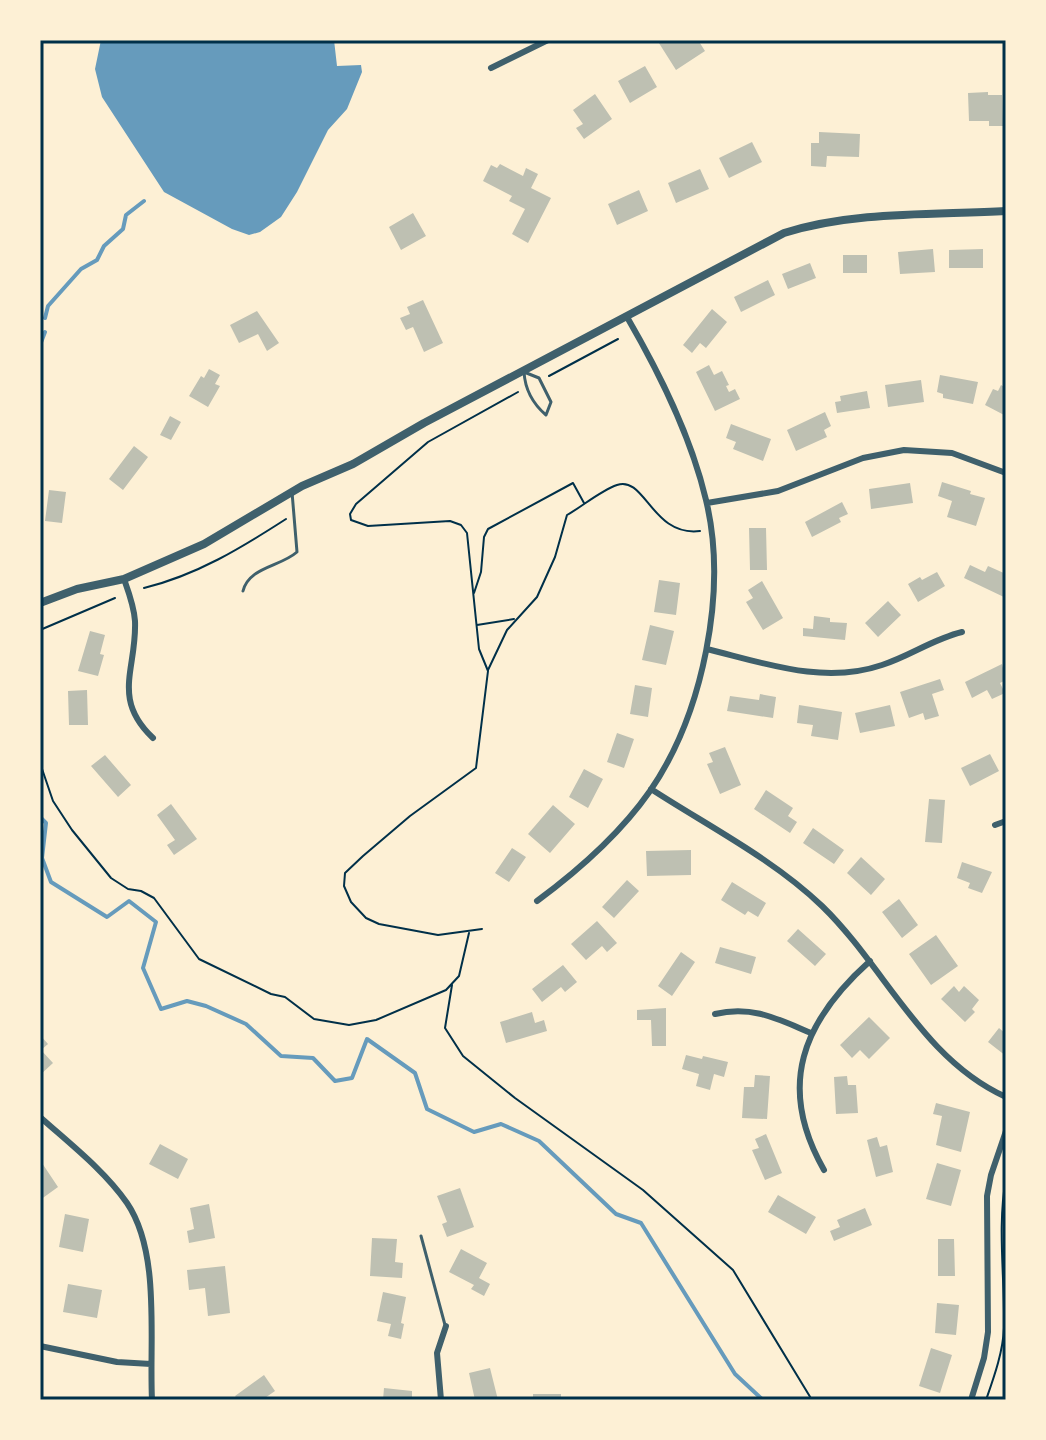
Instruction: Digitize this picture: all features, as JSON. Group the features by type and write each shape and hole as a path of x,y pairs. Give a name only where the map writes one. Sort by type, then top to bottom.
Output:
{"street":[{"path":"491,68 548,40"},
{"path":"40,603 77,589 124,579 204,544 292,492 353,464 762,243 810,225 848,220 1006,211"},
{"path":"537,901 568,878 624,824 651,789 695,697 707,649 712,608 711,530 707,503 688,442 658,373 627,317"},
{"path":"707,503 778,491 863,458 904,450 952,453 1006,473"},
{"path":"124,579 135,622 129,665 129,704 135,718 153,738"},
{"path":"707,649 796,671 843,674 885,665 936,639 962,632"},
{"path":"651,789 794,882 846,930 925,1033 977,1080 1006,1097"},
{"path":"995,825 1006,821"},
{"path":"824,1170 807,1132 799,1092 801,1072 811,1033 834,996 870,961"},
{"path":"715,1014 746,1010 761,1012 811,1033"},
{"path":"40,1117 114,1187 138,1221 148,1259 152,1400"},
{"path":"971,1400 984,1358 988,1332 987,1196 1006,1131"},
{"path":"441,1400 437,1353 446,1326"},
{"path":"40,1346 117,1362 151,1364"}],"lane":[{"path":"524,372 540,381 551,402 546,415 538,409 526,388 524,372"},
{"path":"243,591 245,582 253,575 297,552 292,492"},
{"path":"421,1236 446,1326"}],"path":[{"path":"540,381 618,339"},
{"path":"488,671 479,649 467,533 461,525 450,521 368,526 351,520 350,514 356,504 428,442 526,388"},
{"path":"473,596 481,572 484,537 488,529 573,483 585,504"},
{"path":"482,929 438,935 379,924 366,918 351,902 344,886 345,873 410,816 476,768 488,671 499,643 537,597 555,557 567,515 616,485 628,483 637,488 655,514 670,525 690,532 711,530"},
{"path":"144,588 175,581 235,552 294,513"},
{"path":"40,630 115,598"},
{"path":"476,625 516,619"},
{"path":"40,763 59,811 111,878 128,889 154,898 199,959 271,994 280,994 314,1019 349,1025 376,1020 446,990 459,976 470,932"},
{"path":"452,983 445,1028 463,1056 515,1098 643,1190 733,1270 812,1400"},
{"path":"986,1400 997,1369 1004,1330 1001,1206 1006,1178"}],"water":[{"path":"101,40 334,40 337,66 361,65 362,72 347,109 328,130 281,217 260,232 249,235 164,192 102,97 95,69"}],"building":[{"path":"657,40 698,40 705,51 676,70"},
{"path":"645,66 657,87 630,103 618,81"},
{"path":"988,92 988,95 1002,95 1003,126 989,126 989,121 969,121 968,93"},
{"path":"595,94 612,119 584,139 576,128 583,124 573,110"},
{"path":"819,132 860,134 859,157 827,156 826,167 811,166 811,143 819,143"},
{"path":"752,142 762,162 729,178 719,158"},
{"path":"500,164 523,176 526,168 538,174 531,188 551,198 528,243 512,234 525,209 509,201 512,196 483,181 491,165 497,168"},
{"path":"700,169 709,189 676,203 668,183"},
{"path":"639,190 648,211 617,225 608,204"},
{"path":"413,213 426,236 401,250 389,227"},
{"path":"933,249 935,272 900,274 898,252"},
{"path":"983,249 983,268 949,268 949,250"},
{"path":"843,255 867,255 867,273 843,273"},
{"path":"810,263 816,278 788,289 782,274"},
{"path":"768,280 775,295 741,312 734,297"},
{"path":"423,300 443,343 424,352 413,327 406,330 400,318 410,314 407,307"},
{"path":"712,309 727,322 706,348 700,343 692,353 683,345"},
{"path":"257,311 279,343 267,351 258,334 239,343 230,325"},
{"path":"709,365 714,375 722,371 729,392 735,389 740,399 715,411 696,372"},
{"path":"209,369 220,375 215,384 220,386 208,407 189,396"},
{"path":"940,375 978,382 973,404 943,398 943,394 937,392"},
{"path":"921,380 924,402 888,407 885,385"},
{"path":"1001,385 1006,388 1006,416 985,405 993,389 998,391"},
{"path":"867,391 870,408 837,413 835,402 841,401 840,396"},
{"path":"825,412 831,426 824,430 827,437 796,451 787,430"},
{"path":"170,416 181,422 171,440 160,435"},
{"path":"731,424 771,439 763,461 733,449 736,442 726,438"},
{"path":"134,446 148,457 123,490 109,479"},
{"path":"942,482 985,498 976,526 947,517 952,501 938,496"},
{"path":"910,483 913,503 871,509 869,489"},
{"path":"49,490 66,492 62,523 45,521"},
{"path":"842,502 848,514 839,518 841,522 812,537 805,522"},
{"path":"749,528 766,528 767,570 750,570"},
{"path":"970,565 985,572 988,566 1006,574 1006,598 964,578"},
{"path":"937,572 945,586 918,602 908,584"},
{"path":"659,580 680,583 676,615 654,612"},
{"path":"762,581 783,618 763,630 746,602 753,598 748,590"},
{"path":"888,601 901,615 878,637 865,623"},
{"path":"814,616 830,618 830,622 847,623 845,640 803,636 803,628 813,629"},
{"path":"650,625 674,631 666,665 642,660"},
{"path":"90,631 105,635 98,676 78,671"},
{"path":"1002,664 1006,680 1000,683 1005,693 992,699 987,690 972,698 965,682"},
{"path":"940,679 944,690 932,694 939,716 925,720 923,713 909,718 900,692"},
{"path":"635,685 652,688 648,717 630,714"},
{"path":"87,690 88,725 69,725 68,691"},
{"path":"760,694 776,697 773,718 727,711 730,696 759,700"},
{"path":"799,705 842,712 838,740 811,736 813,725 797,723"},
{"path":"890,705 895,726 860,733 855,713"},
{"path":"617,733 634,739 624,768 607,762"},
{"path":"725,747 741,785 720,794 707,764 713,762 709,753"},
{"path":"990,754 999,771 970,786 961,768"},
{"path":"105,755 131,785 118,797 91,766"},
{"path":"584,769 603,779 588,808 569,797"},
{"path":"766,790 793,808 788,816 797,822 790,833 754,809"},
{"path":"929,799 945,800 942,843 925,842"},
{"path":"171,804 197,839 174,855 167,845 175,840 157,815"},
{"path":"553,805 575,824 550,853 528,834"},
{"path":"813,828 844,850 834,864 803,843"},
{"path":"512,848 526,857 509,882 495,873"},
{"path":"691,850 691,875 647,876 646,851"},
{"path":"861,857 885,879 871,895 847,873"},
{"path":"962,862 992,872 982,893 968,888 970,883 957,878"},
{"path":"627,880 639,891 614,918 602,907"},
{"path":"732,882 766,903 758,917 748,911 745,915 721,900"},
{"path":"899,899 918,925 902,938 882,912"},
{"path":"597,921 617,943 607,952 602,946 586,960 571,944"},
{"path":"798,929 826,954 815,966 787,941"},
{"path":"936,935 958,966 931,985 909,954"},
{"path":"720,947 756,957 751,974 715,963"},
{"path":"681,952 695,962 672,996 658,986"},
{"path":"563,965 577,982 565,992 561,987 542,1002 532,989"},
{"path":"954,986 959,992 964,986 979,1000 972,1009 975,1012 965,1022 941,999"},
{"path":"666,1008 666,1046 652,1046 651,1020 637,1020 637,1010"},
{"path":"532,1012 535,1023 544,1020 547,1031 506,1043 500,1022"},
{"path":"869,1017 890,1038 869,1059 860,1050 852,1058 840,1045"},
{"path":"999,1028 1006,1034 1006,1056 988,1042"},
{"path":"40,1035 48,1044 41,1050 53,1063 40,1075"},
{"path":"686,1055 728,1062 724,1077 714,1074 710,1090 696,1086 699,1074 682,1069"},
{"path":"755,1075 770,1076 767,1119 742,1118 744,1087 754,1087"},
{"path":"847,1076 848,1085 856,1085 858,1113 836,1114 834,1077"},
{"path":"936,1103 970,1112 961,1152 936,1145 942,1116 933,1114"},
{"path":"766,1134 782,1173 765,1180 752,1150 759,1148 755,1139"},
{"path":"877,1137 880,1147 887,1145 893,1172 876,1177 867,1140"},
{"path":"160,1144 188,1159 178,1179 149,1164"},
{"path":"40,1160 58,1187 40,1200"},
{"path":"937,1163 961,1170 951,1206 926,1199"},
{"path":"460,1188 474,1227 447,1237 442,1224 447,1222 437,1196"},
{"path":"778,1195 816,1217 806,1234 768,1212"},
{"path":"209,1204 215,1238 189,1243 187,1231 194,1229 190,1208"},
{"path":"865,1208 872,1225 834,1241 830,1231 840,1227 837,1220"},
{"path":"65,1214 89,1219 83,1252 59,1247"},
{"path":"372,1238 397,1239 395,1262 403,1263 402,1278 370,1276"},
{"path":"938,1239 954,1239 955,1276 938,1276"},
{"path":"461,1249 487,1263 479,1278 490,1284 484,1296 471,1289 474,1285 449,1272"},
{"path":"225,1266 230,1313 208,1316 205,1288 189,1290 187,1270"},
{"path":"68,1284 102,1290 97,1318 63,1312"},
{"path":"383,1292 406,1297 401,1339 388,1336 391,1324 377,1321"},
{"path":"937,1303 959,1305 956,1335 935,1333"},
{"path":"931,1348 952,1355 940,1393 919,1386"},
{"path":"490,1368 498,1400 475,1400 469,1373"},
{"path":"264,1375 275,1391 262,1400 238,1400 235,1396"},
{"path":"384,1388 412,1391 412,1400 383,1400"},
{"path":"533,1394 561,1394 561,1400 533,1400"}],"waterway":[{"path":"45,318 48,306 81,269 97,260 104,246 123,229 126,215 144,201"},
{"path":"40,345 45,332"},
{"path":"40,817 46,823 42,858 51,882 107,917 129,901 156,922 143,968 161,1009 187,1001 206,1006 246,1024 281,1056 313,1058 335,1081 352,1078 367,1039 415,1073 427,1109 474,1132 501,1124 539,1141 616,1214 641,1223 735,1374 763,1400"}]}
